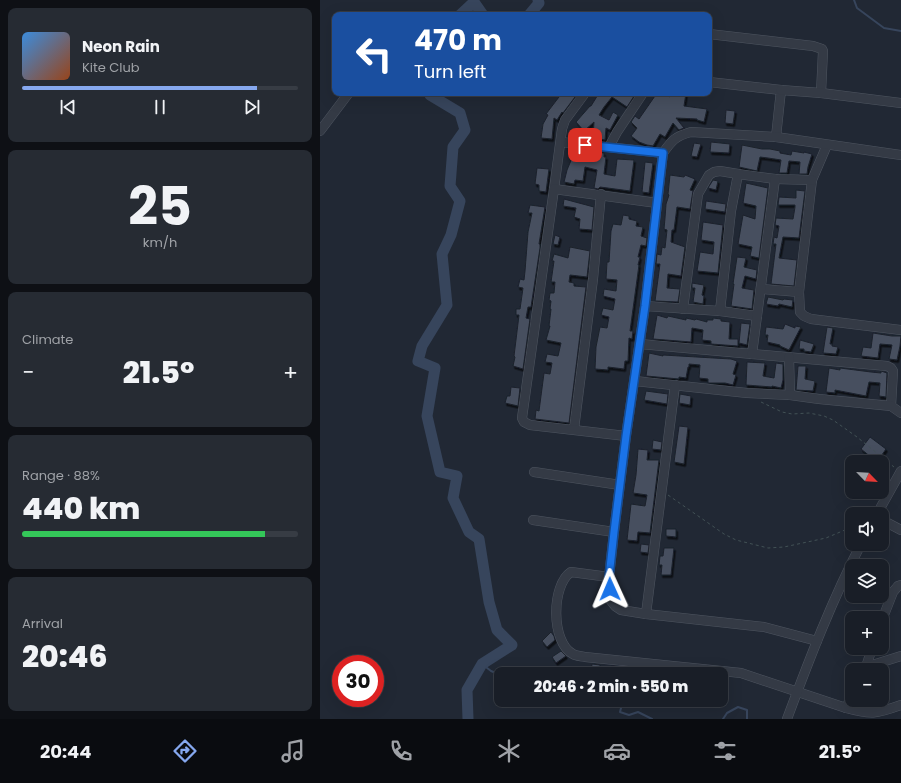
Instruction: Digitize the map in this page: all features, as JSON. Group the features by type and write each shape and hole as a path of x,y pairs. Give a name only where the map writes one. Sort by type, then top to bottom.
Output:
{"street":[{"path":"712,34 813,46 822,49 821,93"},
{"path":"712,82 821,93 901,103"},
{"path":"776,138 781,90"},
{"path":"320,131 346,96"},
{"path":"583,96 565,120 562,129 522,418 524,422 530,425 626,436"},
{"path":"609,147 641,96"},
{"path":"817,640 764,627 621,610 611,601 609,577 614,532 645,306 663,153 673,140 681,135 692,132 776,138 901,156"},
{"path":"560,142 663,153"},
{"path":"828,145 812,180 799,292 800,312 804,316 811,319 901,330"},
{"path":"683,309 698,194 709,175 720,171 775,179 812,180"},
{"path":"720,311 731,211 738,174"},
{"path":"752,354 775,179"},
{"path":"554,189 601,194 657,203"},
{"path":"574,429 593,279 601,194"},
{"path":"761,289 799,292"},
{"path":"645,306 720,311 757,316"},
{"path":"640,344 887,366 891,368 893,372 890,406"},
{"path":"789,357 790,396"},
{"path":"635,380 746,393 890,406 901,413"},
{"path":"646,614 675,385"},
{"path":"534,472 620,485"},
{"path":"881,507 901,472"},
{"path":"533,520 614,532"},
{"path":"889,524 901,530"},
{"path":"787,719 817,640 846,572 857,551"},
{"path":"609,577 571,572 564,579 556,601 558,632 564,646 572,654 585,657 741,673 846,708 866,713 877,713 901,705"},
{"path":"886,611 893,592 898,586 901,585"},
{"path":"880,663 901,656"}],"path":[{"path":"760,401 782,412 792,414 810,413 828,418 857,437 901,472"},
{"path":"661,490 724,534 736,540 768,548 784,547 826,538 845,530"}],"building":[{"path":"560,96 576,96 557,120 554,118 552,139 541,138 543,124 548,115 546,114"},
{"path":"597,96 634,96 627,107 612,97 604,107 599,115 609,120 613,112 618,115 610,130 606,128 605,140 593,138 594,122 584,131 576,122 591,106"},
{"path":"655,96 686,96 684,106 707,109 704,122 697,119 676,118 684,128 679,130 673,123 665,137 660,134 653,146 639,142 631,136 637,128 631,122 635,116 639,119"},
{"path":"726,110 735,111 733,124 725,123"},
{"path":"711,142 730,144 729,153 710,152"},
{"path":"694,143 701,144 697,157 691,156"},
{"path":"742,145 780,151 780,153 791,155 792,151 812,154 807,174 799,174 800,162 789,161 787,173 779,173 781,160 760,157 757,171 739,167"},
{"path":"579,150 604,153 604,157 606,157 604,174 615,176 617,159 634,160 630,191 600,187 598,189 594,188 597,170 585,167 583,181 575,180 574,184 564,182 572,158 569,157 571,153 578,156"},
{"path":"645,162 653,163 649,193 642,192"},
{"path":"537,168 549,169 546,192 539,191 539,185 535,184"},
{"path":"670,175 684,177 685,175 695,179 690,190 693,191 690,209 677,207 674,230 672,230 671,242 685,247 681,276 668,274 667,288 680,289 678,302 655,301 660,264 656,264 657,254 661,255 662,247 665,248 667,230 664,229 666,204 669,195"},
{"path":"713,180 718,181 716,190 708,188"},
{"path":"746,183 768,188 759,258 750,256 752,247 738,244 743,215 755,219 756,206 743,203"},
{"path":"796,190 805,191 799,238 783,237 779,258 797,260 794,286 771,284 776,244 773,244 774,237 777,238 779,226 775,225 776,218 793,219 795,207 795,205 778,205 779,197 796,198"},
{"path":"564,199 594,207 592,230 579,229 580,219 574,217 576,208 563,206"},
{"path":"706,201 726,204 725,212 705,209"},
{"path":"530,205 545,207 531,307 528,307 526,318 530,319 523,369 513,366 519,315 516,315 516,309 520,309 523,288 518,287 520,279 524,280 528,232 532,213 528,213"},
{"path":"623,215 629,216 629,219 637,221 636,226 643,227 641,236 647,238 646,246 641,245 638,257 640,257 630,331 633,331 632,339 629,338 628,361 625,361 624,369 608,367 608,370 595,369 596,347 600,327 607,328 609,317 601,315 603,308 613,310 615,299 603,296 604,289 616,291 617,280 606,279 607,262 609,262 611,231 613,224 621,225"},
{"path":"703,222 723,225 718,273 697,271 700,252 713,254 714,242 701,240"},
{"path":"555,235 560,237 558,245 553,244"},
{"path":"570,247 590,251 587,277 570,275 569,282 574,283 574,286 586,287 569,423 535,419 536,410 539,411 544,373 550,374 552,363 545,362 547,354 558,356 561,343 546,340 550,326 550,293 554,293 555,282 551,282 554,261 552,261 554,254 568,258"},
{"path":"737,257 746,258 744,267 757,270 756,279 745,276 742,288 754,290 752,309 731,306"},
{"path":"692,283 704,285 702,295 704,296 703,304 693,302 695,288 692,288"},
{"path":"768,297 793,300 792,307 779,304 778,306 766,304"},
{"path":"657,315 667,318 668,316 686,320 686,318 696,319 707,322 707,320 713,320 713,318 730,322 729,339 738,339 738,346 711,344 711,341 702,340 703,330 692,328 691,342 653,339"},
{"path":"741,323 750,324 747,345 739,343"},
{"path":"785,324 795,328 795,326 801,327 789,350 780,345 767,342 768,335 765,335 766,327 783,329"},
{"path":"827,327 833,328 830,344 838,347 836,354 823,353"},
{"path":"873,333 901,336 897,360 889,359 892,345 880,344 878,358 861,356 863,347 871,348"},
{"path":"800,340 814,344 811,352 804,351 804,349 799,349"},
{"path":"649,353 663,356 731,359 737,361 733,374 736,375 733,385 725,383 708,383 708,379 699,378 700,365 689,364 686,378 679,377 679,379 646,376"},
{"path":"747,362 765,363 763,376 774,378 776,363 783,364 783,380 781,388 772,386 746,385"},
{"path":"798,366 806,366 805,379 815,381 813,391 796,390"},
{"path":"829,368 881,373 881,371 887,373 886,397 879,396 880,383 869,382 866,396 835,390 835,393 826,392"},
{"path":"511,387 520,388 518,406 505,403 507,396 510,396"},
{"path":"646,391 668,394 667,404 644,400"},
{"path":"680,394 691,396 690,405 679,403"},
{"path":"679,426 688,427 684,464 674,462"},
{"path":"870,437 886,449 882,455 868,455 861,449"},
{"path":"653,440 662,442 661,450 652,449"},
{"path":"638,449 648,450 647,460 659,460 650,533 638,532 637,541 627,540 631,504 645,506 647,495 633,493"},
{"path":"666,529 676,529 676,537 666,536"},
{"path":"641,544 649,545 648,553 640,552"},
{"path":"664,548 674,548 671,575 661,575 662,565 659,565 660,556 663,556"},
{"path":"551,632 555,640 547,647 542,641"},
{"path":"561,651 566,656 556,663 552,657"},
{"path":"592,664 600,665 600,667 592,667"}],"waterway":[{"path":"532,12 539,3 538,0"},
{"path":"854,0 857,8 884,28 901,31"},
{"path":"463,12 474,2 481,12"},
{"path":"432,96 460,113 465,130 453,147 450,186 460,201 451,235 442,254 447,305 422,346 418,361 435,368 427,416 440,472 457,476 453,498 469,532 479,539 489,602 497,630 512,645 482,664 467,690 468,719"},
{"path":"482,664 494,672"},
{"path":"621,707 620,712 629,715 638,712 652,719"},
{"path":"723,719 727,713 738,707 747,710 747,719"}],"route":[{"path":"585,145 663,153 645,306 614,532 609,577 610,589"}]}
